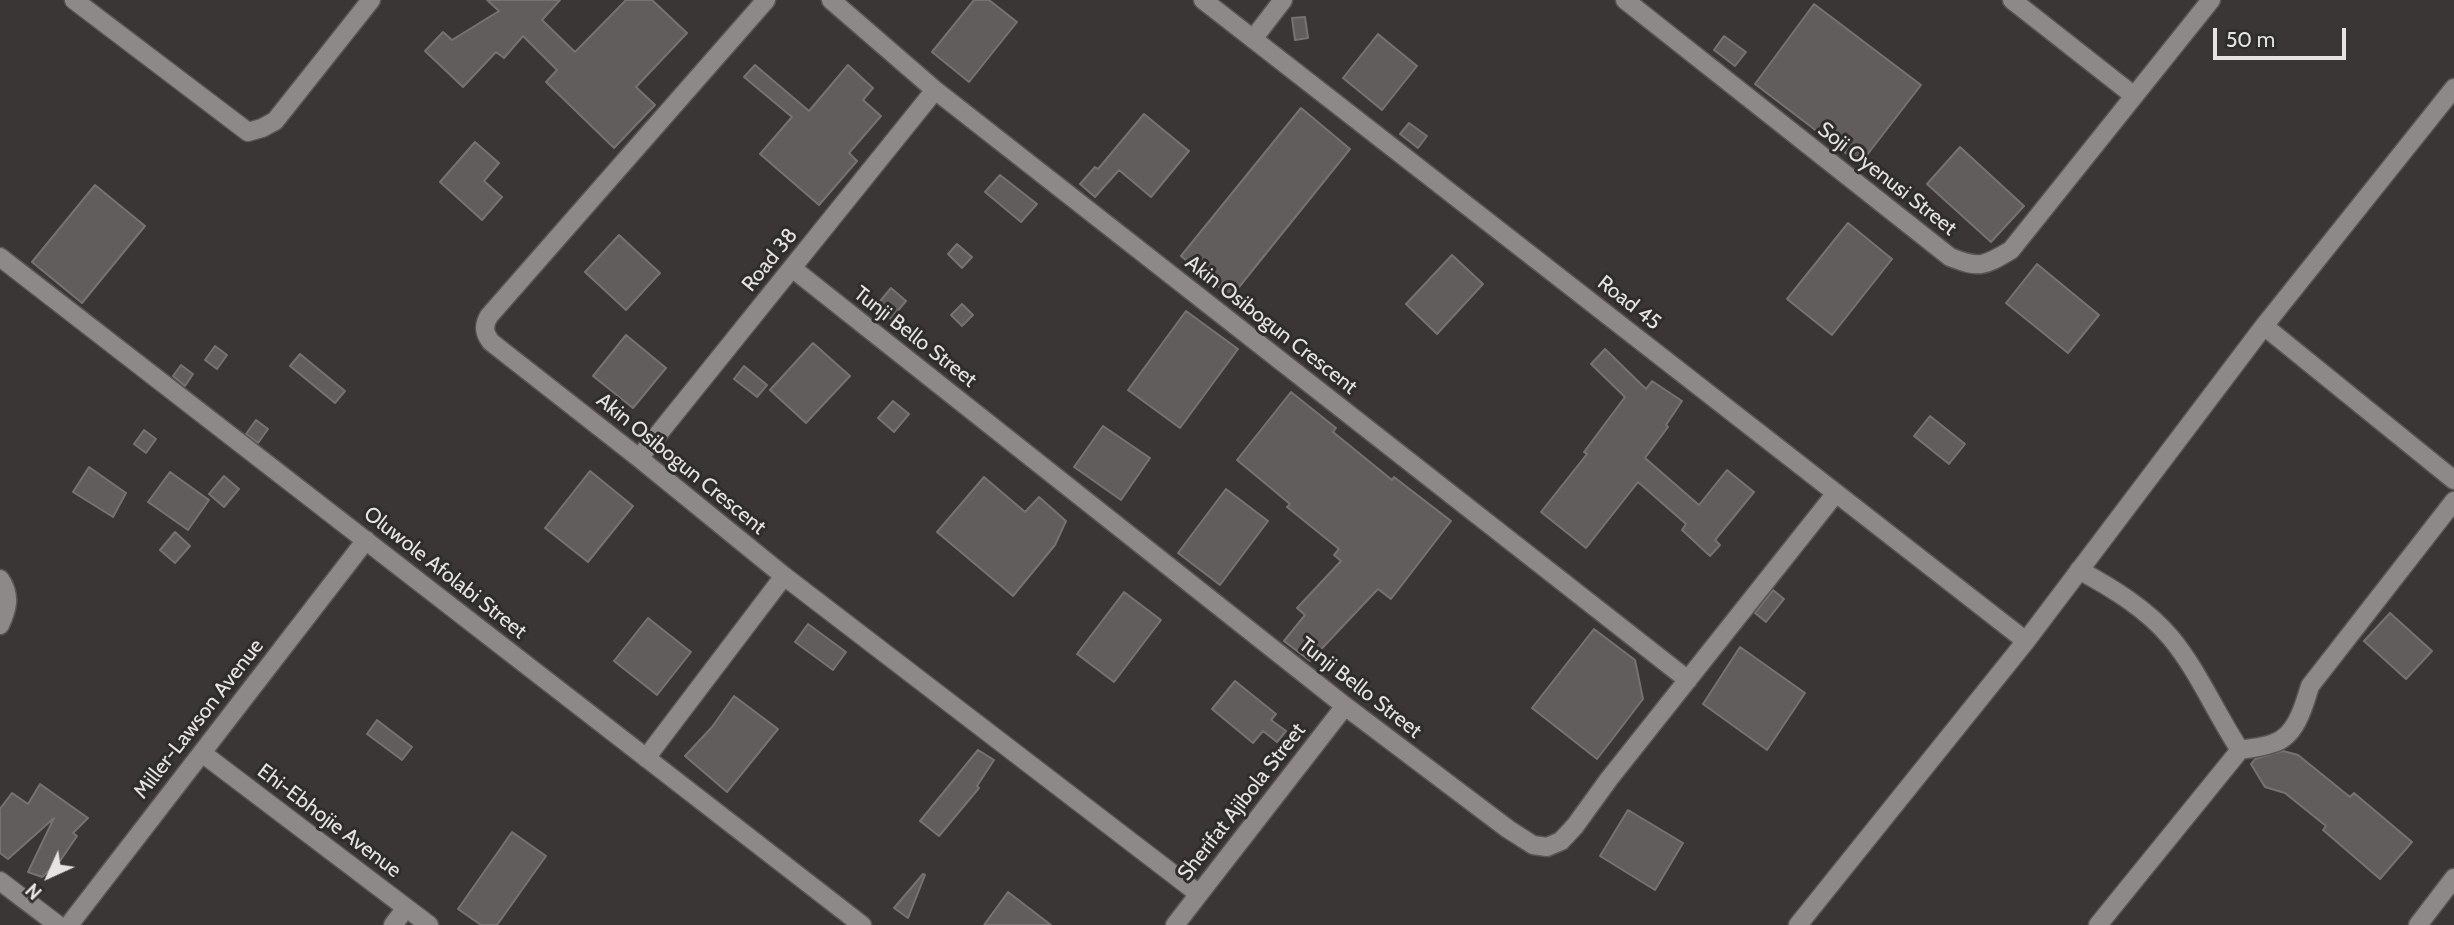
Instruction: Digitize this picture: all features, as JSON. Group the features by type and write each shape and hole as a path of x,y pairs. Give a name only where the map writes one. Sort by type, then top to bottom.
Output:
{"street":[{"path":"74,0 248,132 275,121 371,0"},
{"name":"Akin Osibogun Crescent","path":"766,0 517,283 485,322 486,336 784,576 1199,894"},
{"name":"Akin Osibogun Crescent","path":"831,0 935,90 1688,680"},
{"name":"Road 45","path":"1203,0 2026,641"},
{"path":"1253,39 1283,0"},
{"name":"Soji Oyenusi Street","path":"1625,0 1950,257 1966,264 1986,265 2011,250 2211,0"},
{"path":"2012,0 2133,95"},
{"path":"1798,925 2026,641 2264,326 2454,88"},
{"name":"Road 38","path":"639,458 935,90"},
{"name":"Oluwole Afolabi Street","path":"0,257 646,758 851,922"},
{"name":"Tunji Bello Street","path":"792,268 1345,706 1532,845 1547,848 1561,841 1575,826 1836,493"},
{"path":"2264,326 2454,480"},
{"path":"2098,925 2240,750 2278,743 2292,729 2304,706 2310,686 2454,501"},
{"name":"Miller-Lawson Avenue","path":"69,925 366,540"},
{"path":"2079,570 2109,586 2140,609 2171,638 2240,750"},
{"path":"646,758 784,576"},
{"path":"0,579 7,592 8,603 0,625"},
{"name":"Sherifat Ajibola Street","path":"1175,925 1345,706"},
{"name":"Ehi-Ebhojie Avenue","path":"202,753 429,925"},
{"path":"2418,925 2454,878"},
{"path":"0,881 58,925"},
{"path":"393,925 406,908"}],"building":[{"path":"487,0 560,0 542,20 575,52 626,0 652,0 687,33 636,87 655,105 614,148 546,82 557,70 523,36 504,58 496,52 463,87 425,51 443,32 452,40 499,11"},
{"path":"974,0 989,0 1017,22 969,82 932,52"},
{"path":"1814,4 1921,85 1860,164 1755,84"},
{"path":"1305,17 1308,38 1295,40 1292,18"},
{"path":"1378,34 1417,66 1382,110 1343,78"},
{"path":"1724,36 1746,52 1735,66 1714,50"},
{"path":"755,65 809,111 848,65 873,88 863,100 881,116 849,153 857,161 819,205 760,154 792,117 744,77"},
{"path":"1301,108 1350,149 1231,297 1181,256"},
{"path":"1144,114 1189,151 1151,197 1119,170 1095,197 1080,184 1095,167 1098,169"},
{"path":"1409,123 1427,136 1418,148 1400,134"},
{"path":"475,142 499,163 484,181 502,197 482,220 440,182"},
{"path":"1960,147 2024,206 1991,242 1927,184"},
{"path":"1000,175 1037,204 1021,222 985,192"},
{"path":"95,185 145,226 82,303 32,262"},
{"path":"1848,223 1892,259 1832,335 1787,299"},
{"path":"619,235 660,273 626,310 585,272"},
{"path":"957,244 972,257 962,268 948,254"},
{"path":"1452,255 1483,284 1437,334 1406,304"},
{"path":"2037,264 2099,315 2068,353 2006,303"},
{"path":"891,288 906,301 891,319 876,306"},
{"path":"962,304 973,315 962,326 951,315"},
{"path":"1186,311 1238,349 1180,428 1128,390"},
{"path":"626,335 666,368 633,408 593,376"},
{"path":"813,343 850,376 806,423 770,390"},
{"path":"215,346 227,355 217,369 205,360"},
{"path":"1605,349 1646,389 1652,381 1682,401 1666,425 1668,427 1645,458 1699,505 1727,470 1754,492 1715,540 1720,545 1710,556 1682,530 1686,524 1638,482 1586,548 1541,512 1587,454 1584,452 1625,397 1591,364"},
{"path":"300,354 345,391 335,403 290,366"},
{"path":"181,365 193,374 185,386 173,376"},
{"path":"744,366 767,385 757,397 734,379"},
{"path":"1291,392 1336,428 1333,432 1392,480 1394,477 1451,521 1391,599 1378,589 1310,661 1284,641 1305,615 1297,608 1341,561 1334,555 1339,549 1287,507 1290,504 1237,460"},
{"path":"893,401 909,414 894,432 878,418"},
{"path":"1930,416 1965,444 1949,464 1914,436"},
{"path":"256,420 268,429 258,443 246,434"},
{"path":"1103,426 1150,458 1121,500 1074,467"},
{"path":"144,430 156,439 146,453 134,444"},
{"path":"89,467 126,493 113,517 73,492"},
{"path":"590,471 633,506 588,562 545,528"},
{"path":"170,472 209,500 188,530 148,502"},
{"path":"224,476 239,489 224,507 209,494"},
{"path":"984,477 1025,512 1039,497 1066,521 1055,545 1013,596 937,532"},
{"path":"1226,489 1268,521 1220,585 1178,553"},
{"path":"175,532 190,546 175,563 160,550"},
{"path":"1773,590 1784,599 1766,622 1755,613"},
{"path":"1124,592 1161,620 1114,682 1077,654"},
{"path":"2390,613 2432,651 2406,679 2364,641"},
{"path":"648,618 691,652 657,695 614,661"},
{"path":"808,624 846,652 833,670 795,642"},
{"path":"1594,629 1635,660 1643,699 1597,759 1532,708"},
{"path":"1740,647 1805,693 1767,750 1703,704"},
{"path":"1235,681 1276,714 1271,720 1286,731 1277,742 1263,731 1253,743 1212,709"},
{"path":"734,696 778,729 727,792 685,756 712,727"},
{"path":"377,720 412,747 402,760 367,734"},
{"path":"978,750 994,760 977,786 979,788 939,836 920,821"},
{"path":"2283,751 2298,755 2350,797 2354,793 2412,842 2380,879 2323,830 2326,826 2285,793 2265,787 2251,764 2255,759"},
{"path":"40,784 88,818 73,833 77,836 60,861 42,877 28,872 54,818 8,859 0,853 0,809 12,793 28,804"},
{"path":"1628,810 1683,843 1655,890 1600,856"},
{"path":"512,832 546,856 497,925 481,925 458,909"},
{"path":"923,874 925,875 908,918 894,908"},
{"path":"1008,892 1051,925 984,925"}]}
